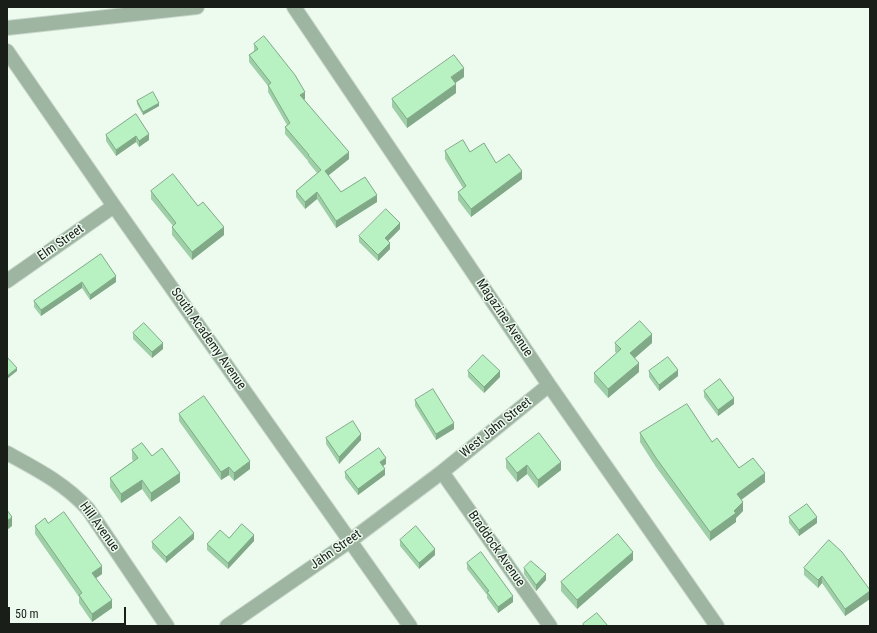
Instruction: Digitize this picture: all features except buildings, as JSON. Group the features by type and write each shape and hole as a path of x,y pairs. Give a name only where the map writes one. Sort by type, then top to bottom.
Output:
{"street":[{"path":"7,28 197,7"},
{"name":"Magazine Avenue","path":"294,7 549,385 717,626"},
{"name":"South Academy Avenue","path":"7,51 114,206 410,626"},
{"name":"Elm Street","path":"7,281 114,206"},
{"name":"West Jahn Street","path":"442,472 549,385"},
{"name":"Hill Avenue","path":"7,453 41,472 75,495 88,509 167,626"},
{"name":"Jahn Street","path":"227,626 350,541 442,472"},
{"name":"Braddock Avenue","path":"442,472 550,626"}]}
